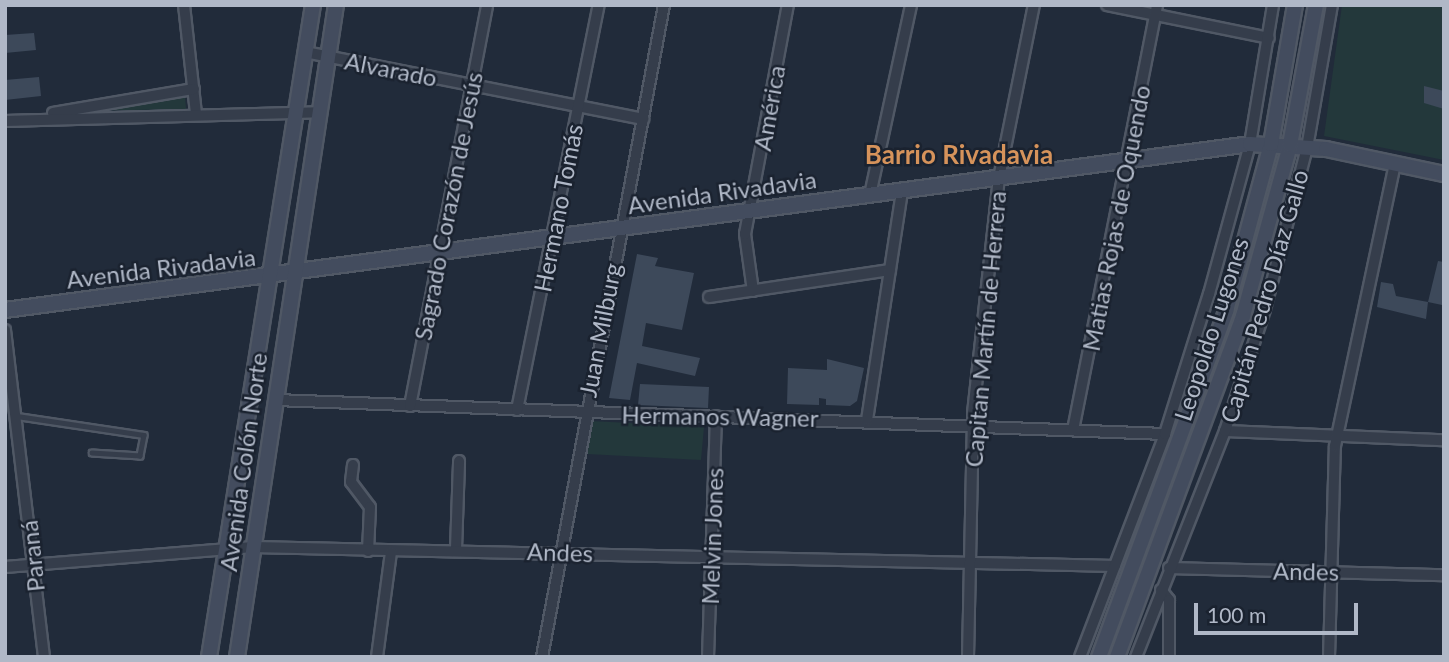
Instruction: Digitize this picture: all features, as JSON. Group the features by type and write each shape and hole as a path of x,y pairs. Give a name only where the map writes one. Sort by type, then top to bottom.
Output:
{"main road":[{"name":"Avenida Colón Norte","path":"209,657 223,547 265,279 313,5"},
{"name":"Avenida Colón Norte","path":"237,657 292,274 336,5"},
{"name":"Leopoldo Lugones","path":"1099,657 1226,311 1271,144 1295,5"},
{"name":"Leopoldo Lugones","path":"1118,657 1243,316 1290,145 1316,5"},
{"name":"Avenida Rivadavia","path":"5,310 265,279 1250,144 1290,145 1444,174"}],"street":[{"path":"184,5 196,113"},
{"name":"Sagrado Corazón de Jesús","path":"410,406 442,253 487,5"},
{"name":"Hermano Tomás","path":"517,410 599,5"},
{"name":"Juan Milburg","path":"542,657 558,551 664,5"},
{"name":"América","path":"751,211 788,5"},
{"path":"870,195 911,5"},
{"name":"Capitan Martín de Herrera","path":"968,657 973,422 999,178 1034,5"},
{"path":"1107,5 1156,10 1269,38"},
{"path":"1080,657 1165,434 1250,144 1273,5"},
{"name":"Capitán Pedro Díaz Gallo","path":"1136,657 1225,431 1265,309 1307,148 1332,5"},
{"name":"Matias Rojas de Oquendo","path":"1073,430 1156,10"},
{"name":"Alvarado","path":"305,52 643,119"},
{"path":"35,118 194,89"},
{"path":"5,121 196,113 319,112"},
{"path":"1329,657 1337,436 1395,164"},
{"path":"867,420 902,191"},
{"path":"751,211 745,234 753,291"},
{"path":"709,297 890,270"},
{"name":"Paraná","path":"5,330 18,416 44,657"},
{"name":"Hermanos Wagner","path":"276,400 584,413 973,422 1165,434"},
{"name":"Melvin Jones","path":"708,657 709,560 716,416"},
{"path":"1225,431 1444,440"},
{"path":"456,549 459,461"},
{"path":"353,465 351,482 370,507 368,551"},
{"name":"Andes","path":"5,567 223,547 391,552 456,549 558,551 709,560 970,561 1115,566"},
{"path":"377,657 391,552"},
{"name":"Andes","path":"1169,568 1444,575"},
{"path":"1161,590 1168,600 1169,657"}],"lane":[{"path":"18,416 144,435 140,456 92,453"}],"green space":[{"path":"1342,5 1444,5 1444,160 1324,136"},
{"path":"185,96 186,109 84,111"},
{"path":"591,421 704,427 701,460 587,454"}],"building":[{"path":"34,33 36,50 5,53 5,35"},
{"path":"39,77 41,96 5,100 5,80"},
{"path":"1424,86 1444,91 1444,109 1424,103"},
{"path":"637,254 658,258 655,266 694,273 682,330 646,323 642,346 700,358 695,376 637,363 630,400 609,398"},
{"path":"1438,261 1444,262 1442,305 1428,302"},
{"path":"1381,282 1393,284 1396,296 1428,302 1426,319 1377,307"},
{"path":"827,359 864,368 857,401 850,406 826,405 826,399 819,398 819,405 787,404 788,368 827,370"},
{"path":"640,384 709,387 708,408 638,405"}],"district":[{"name":"Barrio Rivadavia","path":"959,155"}]}
